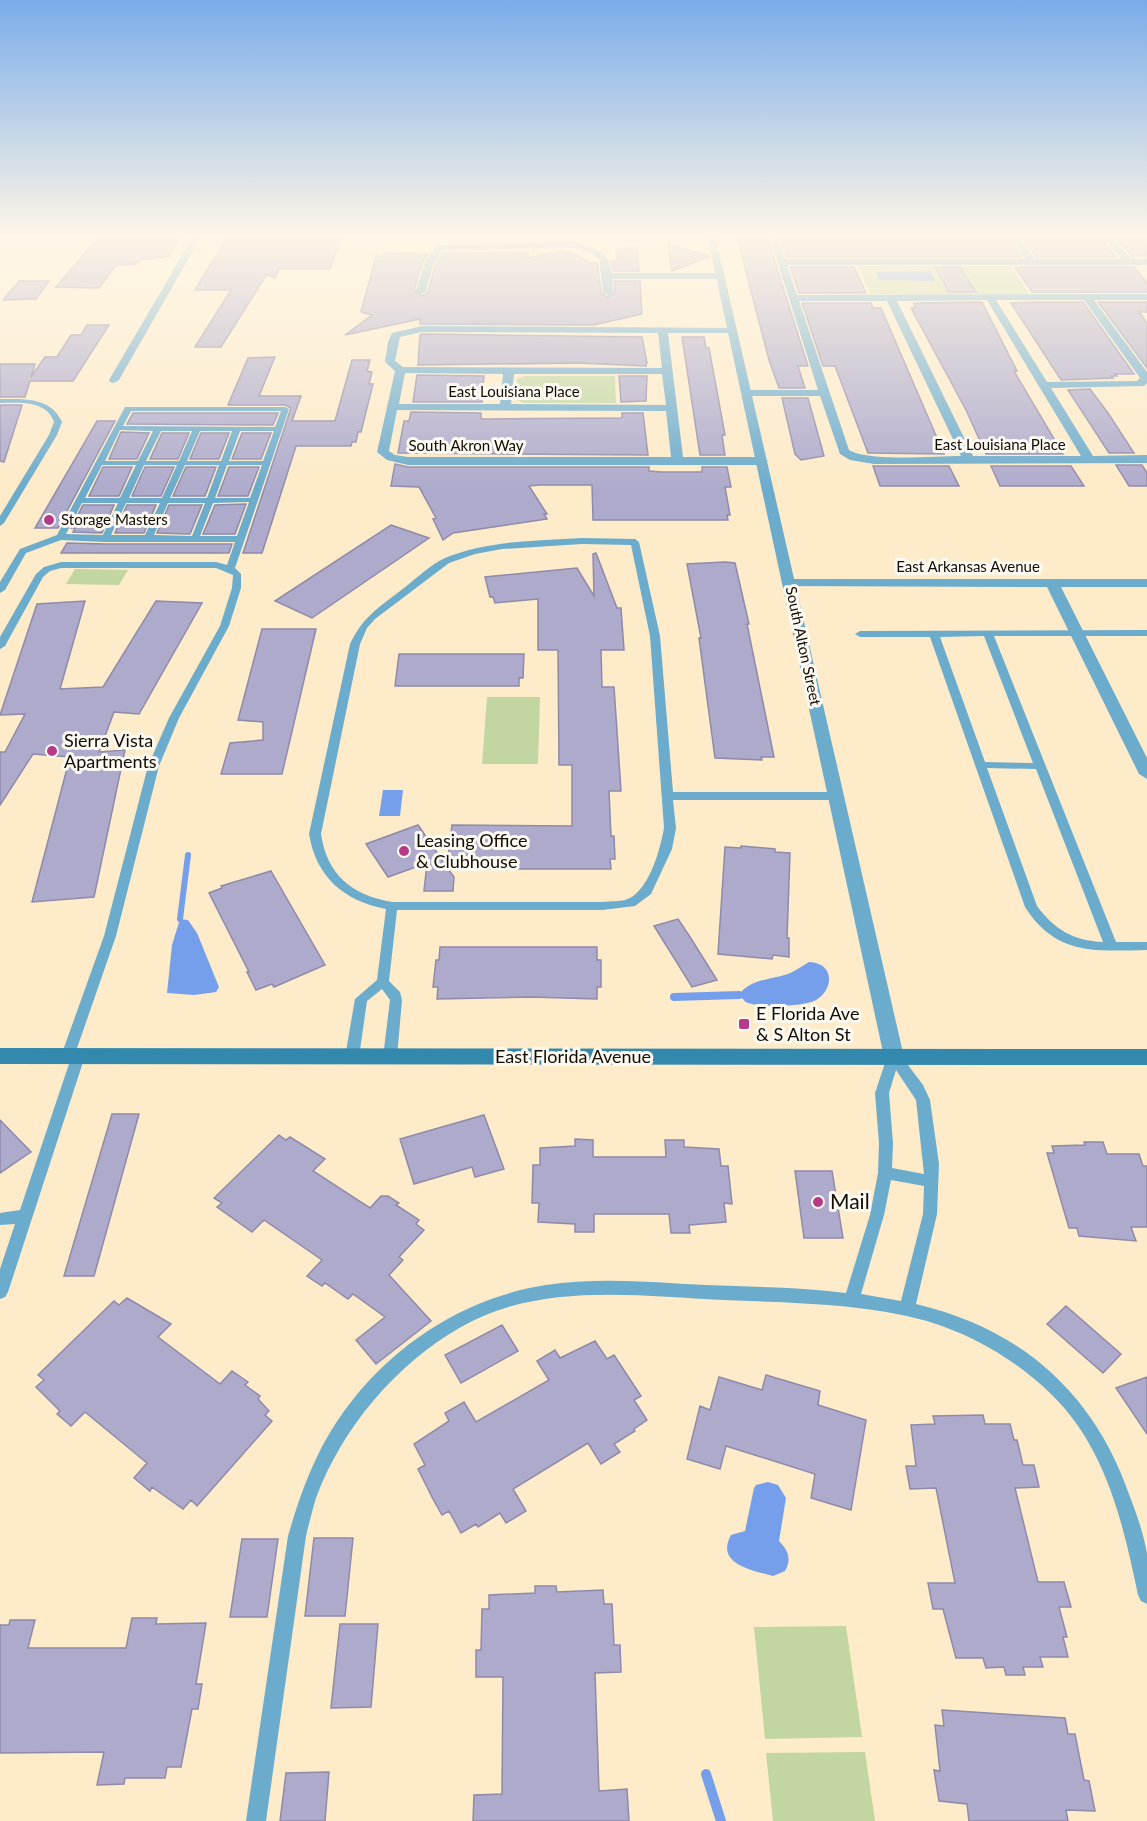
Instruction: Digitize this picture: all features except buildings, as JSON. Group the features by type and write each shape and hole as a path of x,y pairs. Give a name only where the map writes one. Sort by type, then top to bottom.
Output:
{"main road":[{"name":"East Florida Avenue","path":"0,1056 1147,1058"}],"street":[{"path":"114,380 149,320"},
{"name":"South Alton Street","path":"730,320 894,1058"},
{"path":"747,393 824,393 800,320"},
{"path":"902,320 969,460"},
{"path":"1004,320 1089,459"},
{"path":"1045,385 1140,384 1146,378 1104,320"},
{"name":"South Akron Way","path":"732,330 413,330 396,335 390,362 400,370 382,452 398,461 762,461"},
{"path":"663,330 677,460"},
{"path":"400,370 666,371"},
{"path":"505,407 508,370"},
{"name":"East Louisiana Place","path":"824,393 844,452 854,458 874,460 1147,459"},
{"name":"East Louisiana Place","path":"393,407 671,408"},
{"path":"1052,583 1147,774"},
{"name":"East Arkansas Avenue","path":"789,584 1147,583"}],"lane":[{"path":"0,400 40,404 53,410 58,422 53,435 0,523"},
{"path":"60,537 128,409 285,409 230,568"},
{"path":"117,428 278,429"},
{"path":"105,539 159,428"},
{"path":"148,539 196,429"},
{"path":"195,539 237,429"},
{"path":"99,463 266,463"},
{"path":"78,501 254,500"},
{"path":"0,590 23,551 60,537 240,540"},
{"path":"635,542 655,636 670,828 666,849 647,891 631,903 602,906 392,906 364,900 339,884 324,863 315,834 355,644 365,624 433,569 456,556 488,548 526,543 635,542"},
{"path":"0,646 39,576 51,567 62,565 216,565 230,568 237,576 235,597 220,634 167,731 137,820 115,919 26,1216 0,1292"},
{"path":"860,634 1147,633"},
{"path":"934,634 1031,908 1042,925 1072,944 1147,946"},
{"path":"988,634 1111,946"},
{"path":"980,765 1040,766"},
{"path":"668,796 836,796"},
{"path":"352,1057 360,999 383,982 392,906"},
{"path":"383,982 395,995 396,1000 390,1057"},
{"path":"851,1301 870,1239 885,1173 886,1143 882,1093 894,1058"},
{"path":"894,1058 918,1089 923,1100 931,1149 932,1181 928,1225 907,1310"},
{"path":"885,1173 932,1181"},
{"path":"0,1219 26,1216"},
{"path":"256,1821 294,1553 305,1503 323,1461 351,1418 384,1379 415,1350 453,1323 490,1306 529,1295 628,1289 789,1296 851,1301 907,1310 954,1323 1002,1347 1041,1375 1079,1412 1098,1439 1116,1478 1131,1526 1147,1596"}],"green space":[{"path":"525,376 615,376 616,403 524,403 516,400 517,379"},
{"path":"75,569 128,570 119,585 66,584"},
{"path":"487,697 540,697 538,764 482,764"},
{"path":"846,1626 862,1737 765,1739 754,1627"},
{"path":"865,1752 875,1821 773,1821 766,1753"}],"water":[{"path":"383,790 403,790 400,816 379,816"},
{"path":"180,919 188,920 197,933 219,987 216,992 194,995 167,993 172,945"},
{"path":"809,962 818,963 824,967 829,977 826,990 816,1000 792,1005 770,1006 751,1004 739,995 754,983 788,974"},
{"path":"768,1482 778,1485 786,1498 779,1541 787,1551 789,1559 785,1571 773,1576 738,1564 728,1553 727,1545 731,1535 745,1531 754,1488 756,1485"}],"waterway":[{"path":"180,919 188,855"},
{"path":"674,997 739,995"},
{"path":"706,1774 721,1821"}],"place":[{"name":"Storage Masters","path":"49,520"},
{"name":"Sierra Vista Apartments","path":"52,751"},
{"name":"Leasing Office & Clubhouse","path":"404,851"},
{"name":"E Florida Ave & S Alton St","path":"744,1024"},
{"name":"Mail","path":"818,1202"}]}
